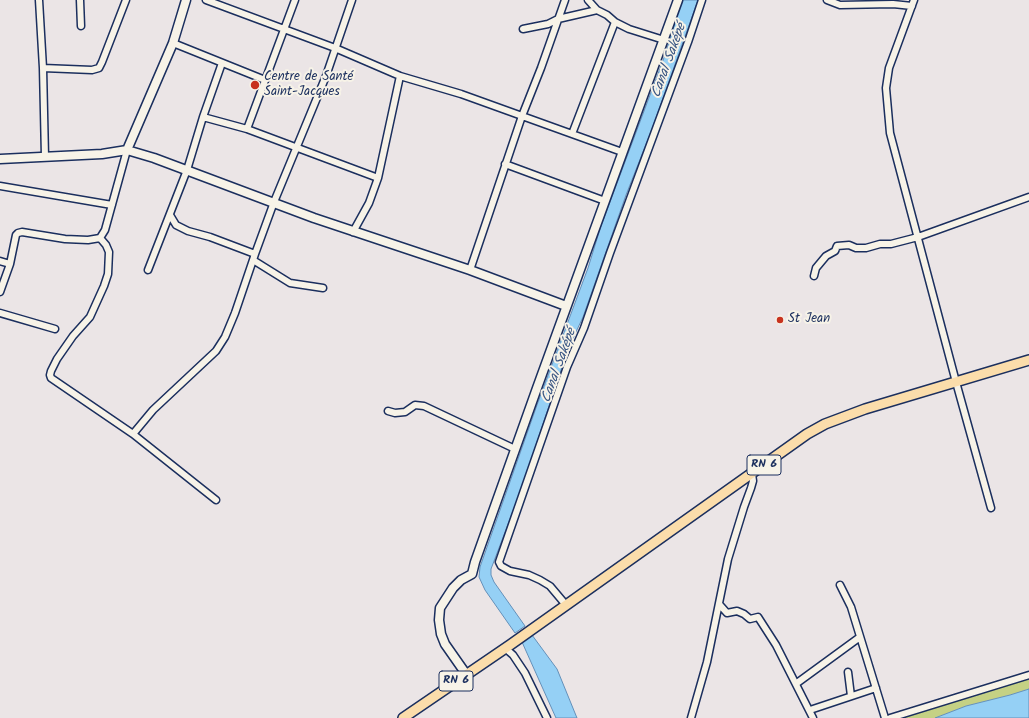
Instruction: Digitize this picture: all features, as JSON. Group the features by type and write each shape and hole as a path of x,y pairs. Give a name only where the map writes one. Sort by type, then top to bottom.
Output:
{"main road":[{"name":"RN 6","path":"403,718 508,646 807,434 825,424 865,409 1029,360"}],"street":[{"path":"39,0 43,68 45,157"},
{"path":"80,0 81,26"},
{"path":"43,68 92,70 99,68 126,0"},
{"path":"0,292 10,264 16,235 18,233 22,232 65,239 88,240 100,238 105,230 127,150 173,43 186,0"},
{"path":"206,0 334,48 400,76 461,94 622,152"},
{"path":"247,129 295,0"},
{"path":"133,434 153,410 216,351 225,337 235,313 274,202 326,76 334,48 352,0"},
{"path":"470,270 505,164 565,0"},
{"path":"588,0 597,10 607,15 615,22 664,40"},
{"path":"466,674 444,644 439,620 440,608 453,588 461,580 472,574 566,306 678,0"},
{"path":"566,605 550,586 529,575 510,571 501,566 499,562 567,367 584,328 702,0"},
{"path":"827,0 840,5 913,3 889,68 886,88 890,133 991,508"},
{"path":"522,29 548,24 558,19 597,10"},
{"path":"572,134 615,22"},
{"path":"173,43 265,80"},
{"path":"148,270 187,170 203,117 222,63"},
{"path":"353,232 369,203 378,178 400,76"},
{"path":"203,117 247,129 378,178"},
{"path":"0,159 102,154 127,150 154,158 353,232 470,270 566,306"},
{"path":"505,164 605,201"},
{"path":"0,186 112,205"},
{"path":"814,276 816,268 826,256 835,251 837,246 849,245 856,248 866,248 880,244 890,244 918,236 1029,197"},
{"path":"170,215 176,225 188,231 210,237 254,257 290,283 323,288"},
{"path":"100,238 106,245 109,252 108,274 104,286 90,317 73,336 57,359 50,375 51,378 133,434 216,500"},
{"path":"0,261 10,264"},
{"path":"0,313 55,329"},
{"path":"388,411 395,413 405,412 415,405 424,406 515,449"},
{"path":"691,718 707,662 728,559 753,481 752,474"},
{"path":"840,585 851,607 885,718"},
{"path":"719,604 728,613 737,611 750,619 758,617 776,645 813,718"},
{"path":"796,683 860,637"},
{"path":"508,646 525,673 547,718"},
{"path":"848,672 851,696"},
{"path":"890,718 1029,675"},
{"path":"810,710 876,688"}],"green space":[{"path":"1029,679 1029,689 1010,695 966,706 935,718 902,718"}],"water":[{"name":"Canal Saképé","path":"682,0 698,0 583,317 568,349 521,490 491,569 491,575 494,582 525,626 515,633 485,590 479,577 480,567 537,405 588,268 601,226 665,55"},
{"path":"532,635 557,669 577,718 556,718 522,642"},
{"path":"1029,689 1029,718 935,718 966,706"}],"place":[{"name":"Centre de Santé Saint-Jacques","path":"255,85"},
{"name":"St Jean","path":"780,320"}]}
